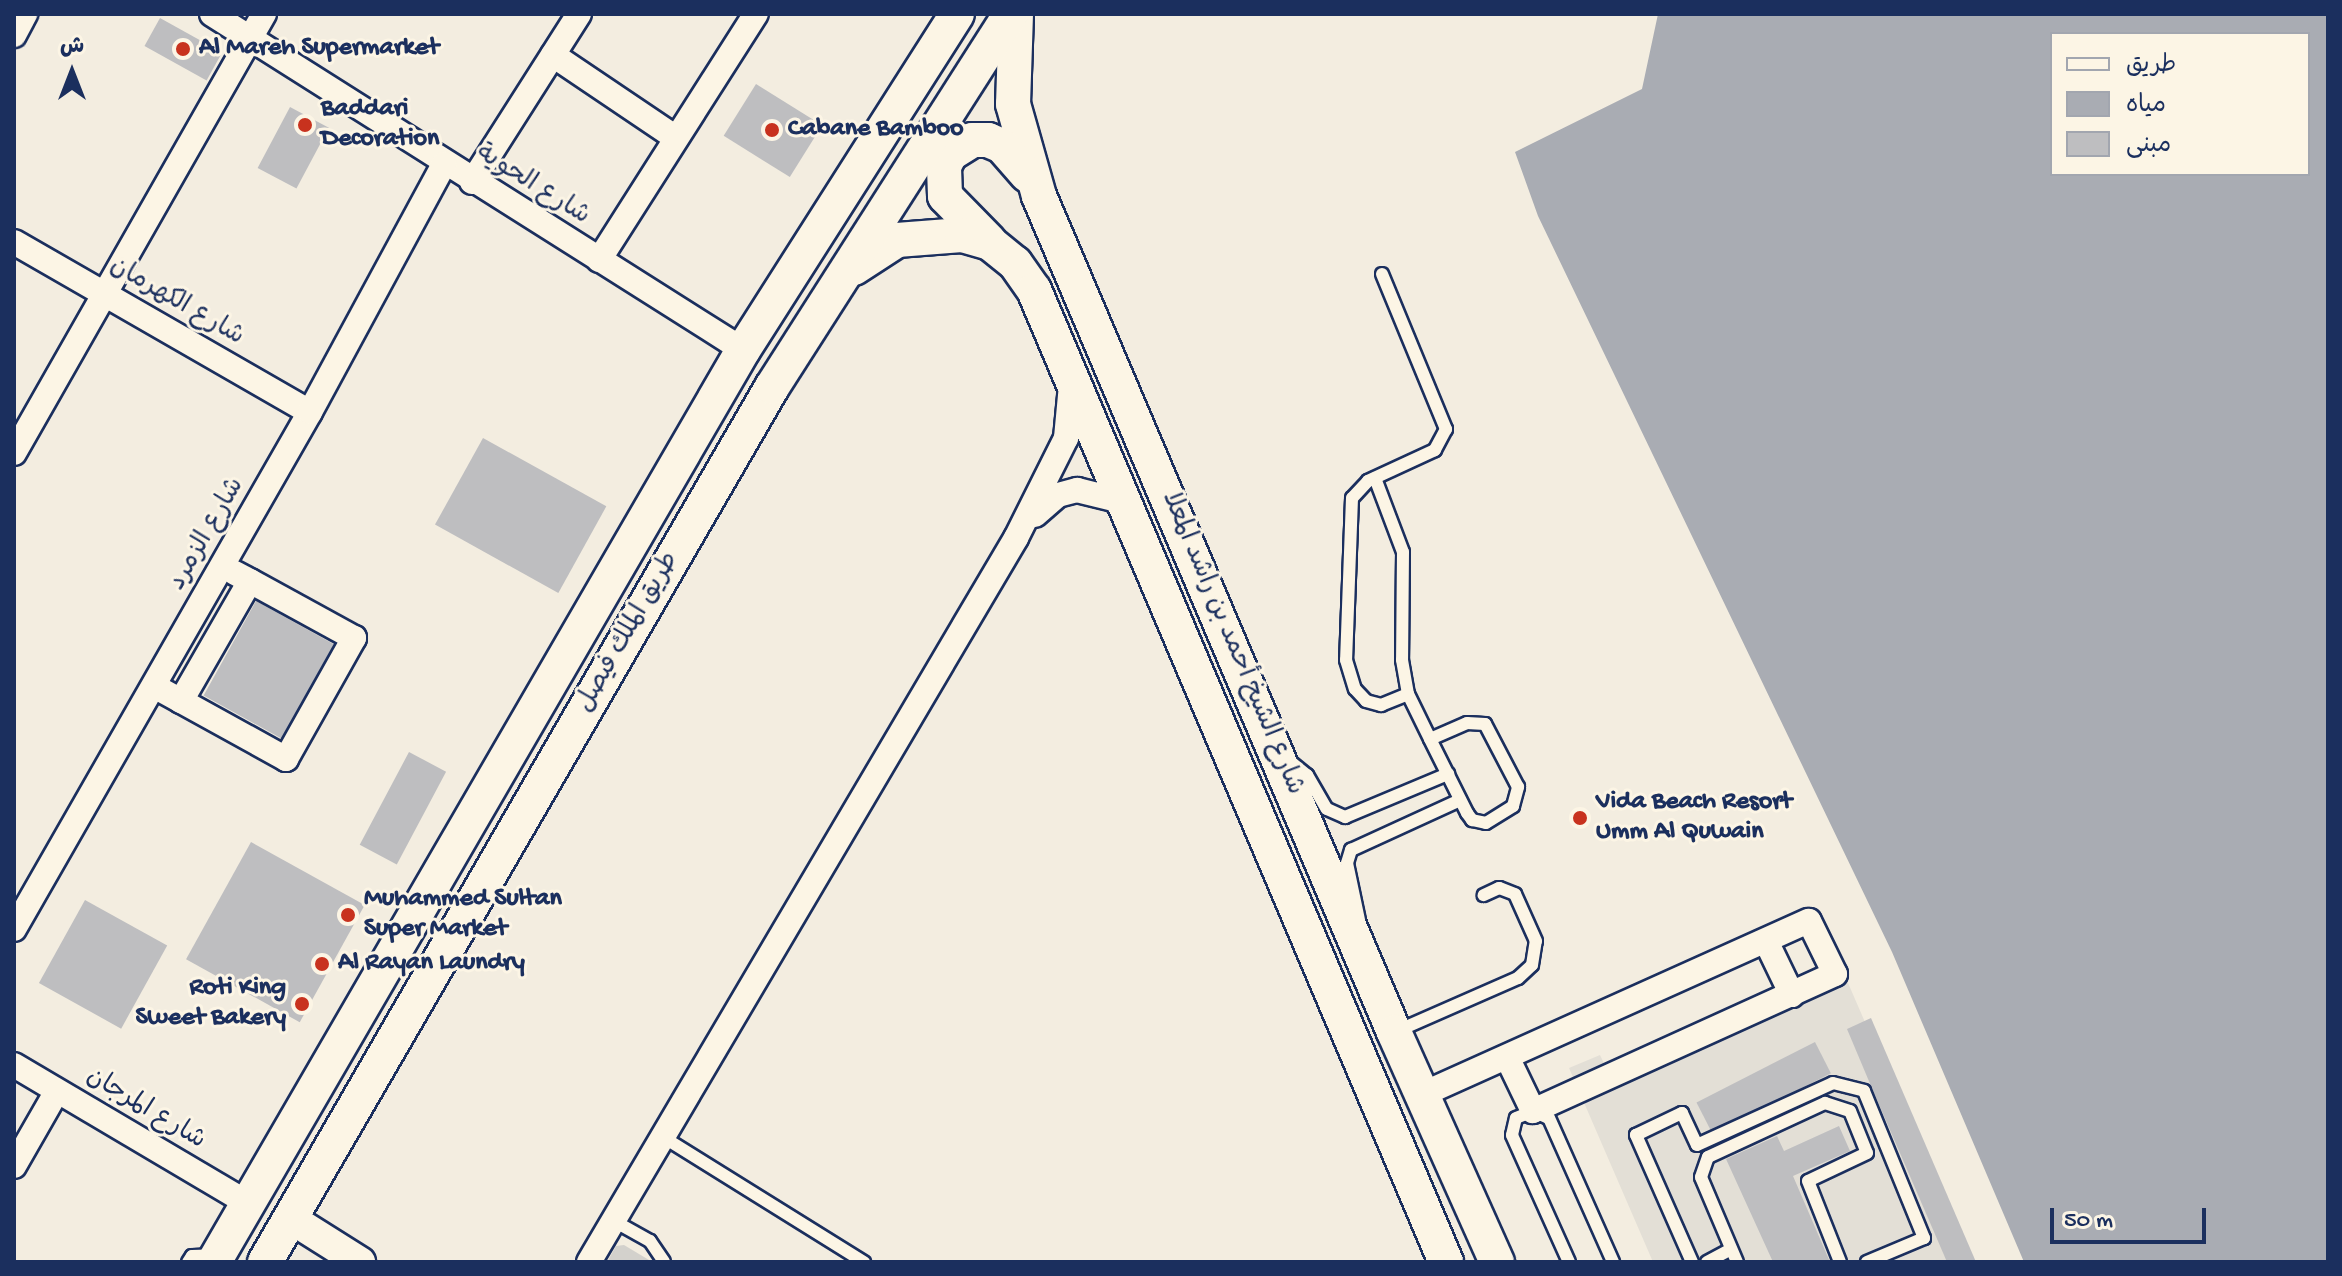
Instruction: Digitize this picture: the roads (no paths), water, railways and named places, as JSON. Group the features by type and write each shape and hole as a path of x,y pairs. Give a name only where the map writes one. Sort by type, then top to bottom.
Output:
{"main road":[{"name":"طريق الملك فيصل","path":"207,1260 247,1203 743,350 957,14"},
{"name":"طريق الملك فيصل","path":"265,1262 772,387 1013,14"},
{"name":"شارع الشيخ أحمد بن راشد المعلا","path":"1013,14 1013,104 1039,196"},
{"name":"شارع الشيخ أحمد بن راشد المعلا","path":"1438,1258 1132,516 1034,290 1015,263 990,243 945,196 944,166 950,154 972,140 1002,146 1019,161 1039,196 1281,757 1421,1095 1497,1262"},
{"path":"840,279 897,240 962,235 990,243"}],"street":[{"path":"14,35 25,14"},
{"name":"شارع الحوية","path":"212,14 472,182 743,350"},
{"path":"14,453 264,14"},
{"path":"472,182 579,14"},
{"path":"599,260 756,14"},
{"path":"553,55 676,138"},
{"name":"شارع الزمرد","path":"14,929 310,412 444,164"},
{"name":"شارع الكهرمان","path":"14,242 310,412"},
{"path":"589,1262 1016,538 1066,438 1071,373"},
{"path":"1016,538 1042,507 1077,490 1114,499 1132,516"},
{"path":"154,686 286,759 354,638 222,567"},
{"path":"181,701 250,581"},
{"path":"1421,1095 1508,1059 1809,921 1835,974 1533,1111 1508,1059"},
{"path":"1766,941 1792,995"},
{"name":"شارع المرجان","path":"14,1065 247,1203"},
{"path":"14,1166 57,1091"},
{"path":"290,1218 360,1262"}],"lane":[{"path":"1382,274 1446,429 1435,450 1375,478 1356,491 1348,512 1347,670 1360,697 1373,704 1408,694"},
{"path":"1375,478 1403,552 1402,660 1408,694 1430,739 1448,774 1460,800 1472,820 1486,823 1509,811 1518,787 1485,724 1467,723 1430,739"},
{"path":"1281,757 1300,767 1327,809 1338,816 1352,816 1448,774"},
{"path":"1354,939 1359,908 1347,863 1351,850 1460,800"},
{"path":"1394,1032 1518,978 1532,965 1536,941 1515,894 1499,888 1484,895"},
{"path":"1692,1262 1636,1135 1682,1113 1697,1145 1833,1083 1864,1091 1924,1238 1867,1262"},
{"path":"1737,1262 1701,1177 1708,1157 1825,1103 1850,1111 1867,1153 1808,1181 1840,1262"},
{"path":"1569,1262 1512,1135 1516,1118 1533,1111 1549,1118 1613,1262"},
{"path":"663,1137 864,1262"},
{"path":"614,1221 650,1241 664,1262"},
{"path":"1707,1262 1731,1249"}],"water":[{"path":"1658,14 2328,14 2328,1262 2024,1262 1892,952 1538,216 1515,152 1642,89"}],"place":[{"name":"Al Mareh Supermarket","path":"183,49"},
{"name":"Baddari Decoration","path":"305,125"},
{"name":"Cabane Bamboo","path":"772,130"},
{"name":"Vida Beach Resort Umm Al Quwain","path":"1580,818"},
{"name":"Muhammed Sultan Super Market","path":"348,915"},
{"name":"Al Rayan Laundry","path":"322,964"},
{"name":"Roti King Sweet Bakery","path":"302,1004"}]}
